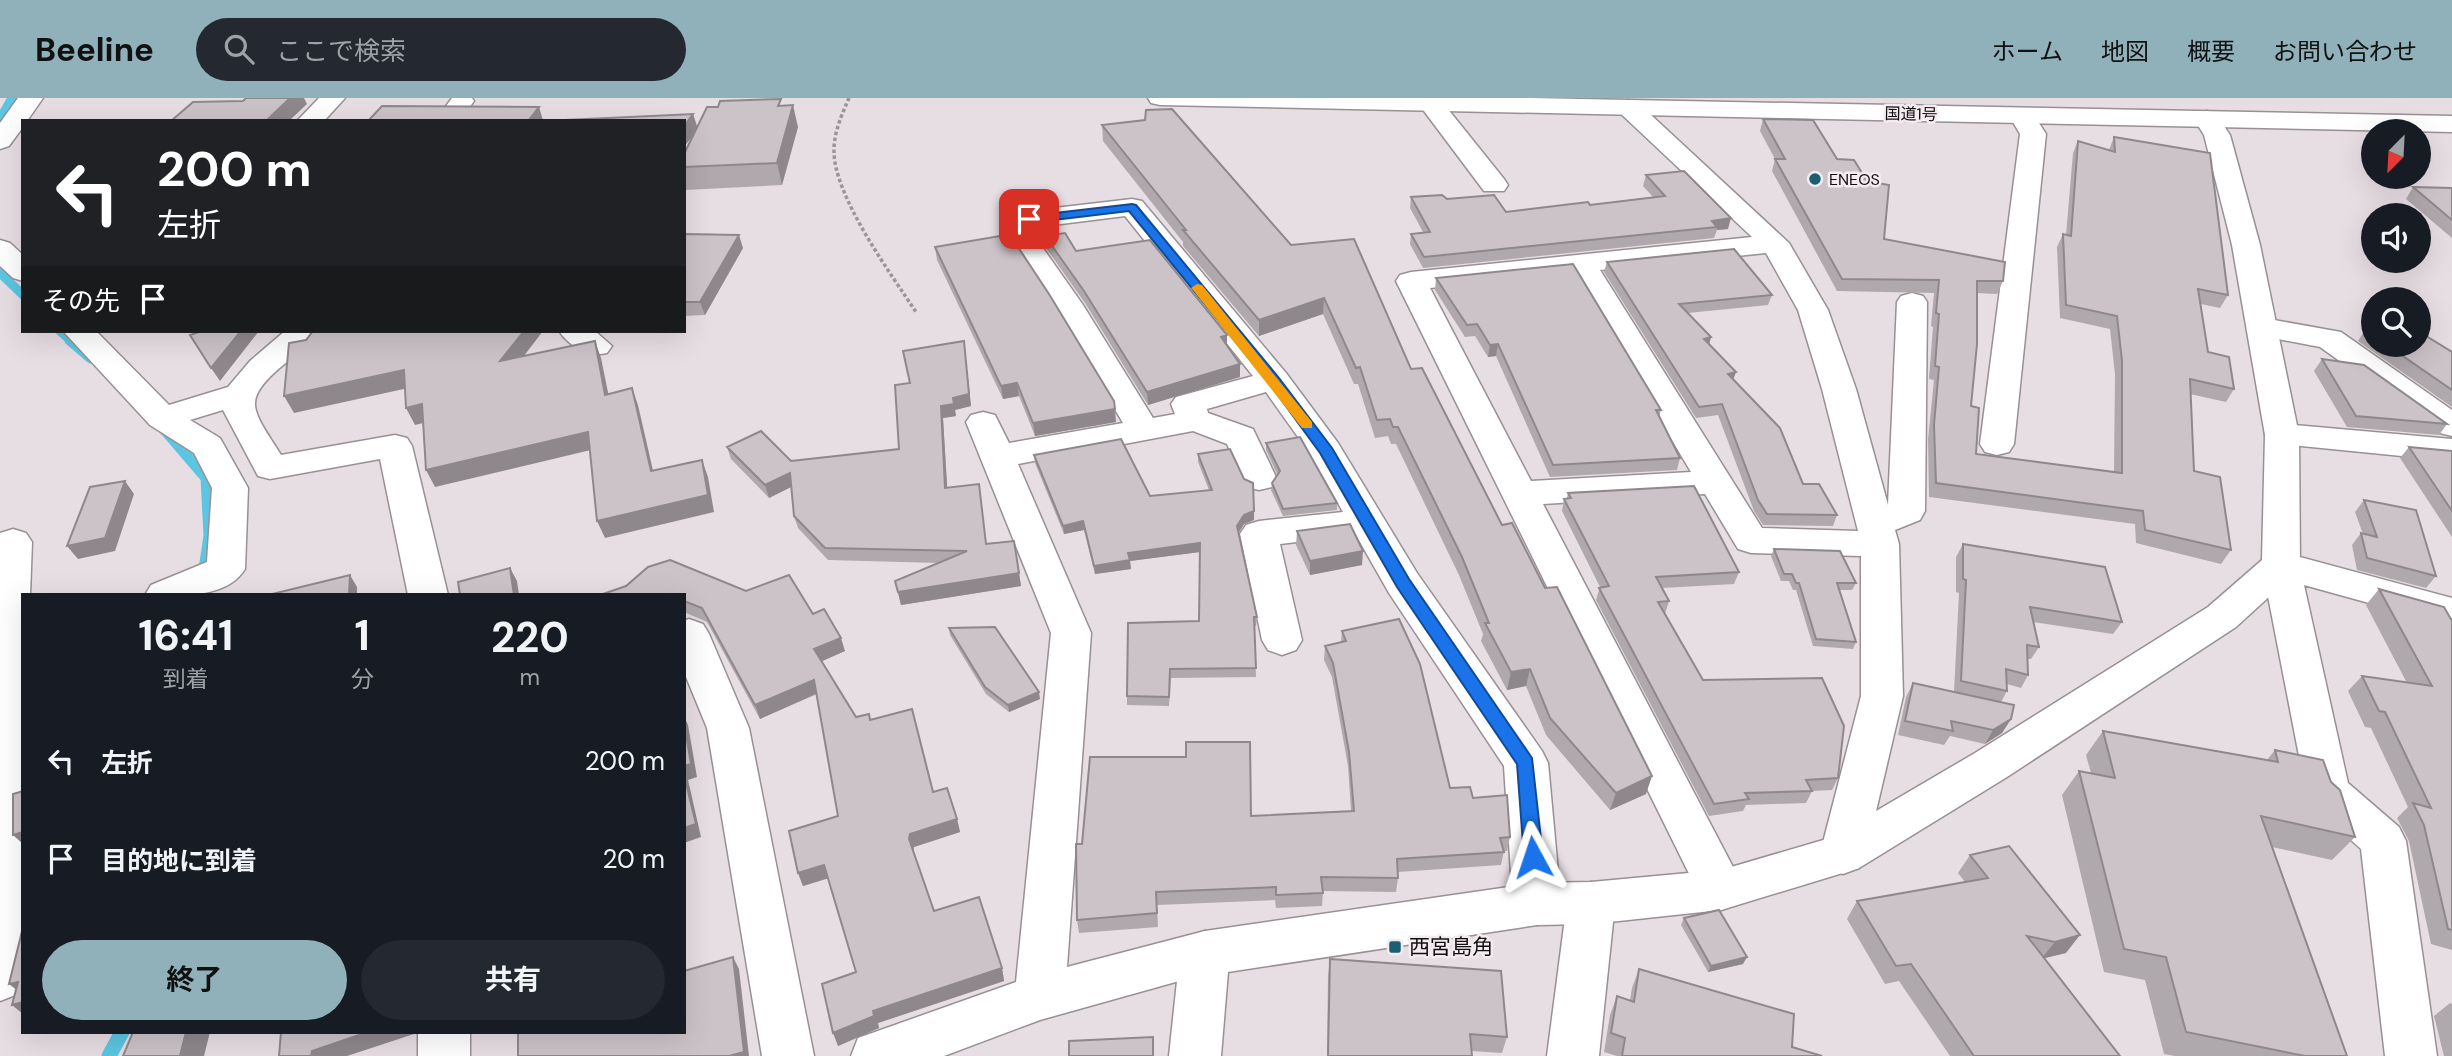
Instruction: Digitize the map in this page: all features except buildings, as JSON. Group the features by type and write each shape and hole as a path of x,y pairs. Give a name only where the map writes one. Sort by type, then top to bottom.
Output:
{"main road":[{"path":"0,141 31,98"},
{"path":"311,119 333,98"},
{"name":"国道1号","path":"1160,98 1628,107 2452,105"},
{"path":"1430,103 1494,185"},
{"path":"2214,106 2217,135 2263,327 2282,435 2281,565 2328,792 2383,842 2411,1056"},
{"name":"国道1号","path":"2214,106 2452,124"},
{"path":"1628,107 1774,243 1813,310 1839,389 1878,534 1882,695 1843,853"},
{"path":"1997,443 2033,134 2030,107"},
{"path":"1144,430 1068,304 1019,234 1019,226 1029,219 1132,207 1274,380 1326,452 1403,583 1526,763 1537,904"},
{"path":"1721,890 1411,281 1774,243"},
{"path":"0,249 21,270"},
{"path":"1581,264 1751,540 1878,534 1907,511 1912,302"},
{"path":"2263,327 2310,333 2330,339 2452,426"},
{"path":"81,333 162,418 208,446 230,488 226,569 170,593"},
{"path":"302,333 261,368 240,394 238,407 270,468 395,446 428,593"},
{"path":"1194,420 1188,404 1274,380"},
{"path":"162,418 240,394"},
{"path":"1040,997 1071,633 992,439 1144,430 1194,420 1241,436 1259,479"},
{"path":"2282,435 2452,450"},
{"path":"1518,494 1715,482"},
{"path":"1282,640 1259,534 1368,521"},
{"path":"0,978 10,821 16,640 13,542"},
{"path":"2281,565 2452,612"},
{"path":"877,1056 1040,997 1205,953 1537,904 1591,903 1721,890 1843,853 1991,765 2222,617 2281,565"},
{"path":"686,635 689,634 728,728 788,1056"},
{"path":"1573,1056 1591,903"},
{"path":"1195,1056 1205,953"},
{"path":"444,1034 444,1056"}],"path":[{"path":"849,98 834,152 839,176 880,257 916,312"}],"waterway":[{"path":"0,119 12,98"},
{"path":"0,273 21,293"},
{"path":"62,333 72,342"},
{"path":"70,340 91,358"},
{"path":"164,429 206,478 209,536 200,593"},
{"path":"109,1056 121,1034"}],"slow traffic":[{"path":"1197,288 1274,380 1307,425"}],"place":[{"name":"ENEOS","path":"1815,179"},
{"name":"西宮島角","path":"1395,947"}],"route":[{"path":"1029,219 1132,207 1274,380 1326,452 1403,583 1526,763 1533,857"}]}
